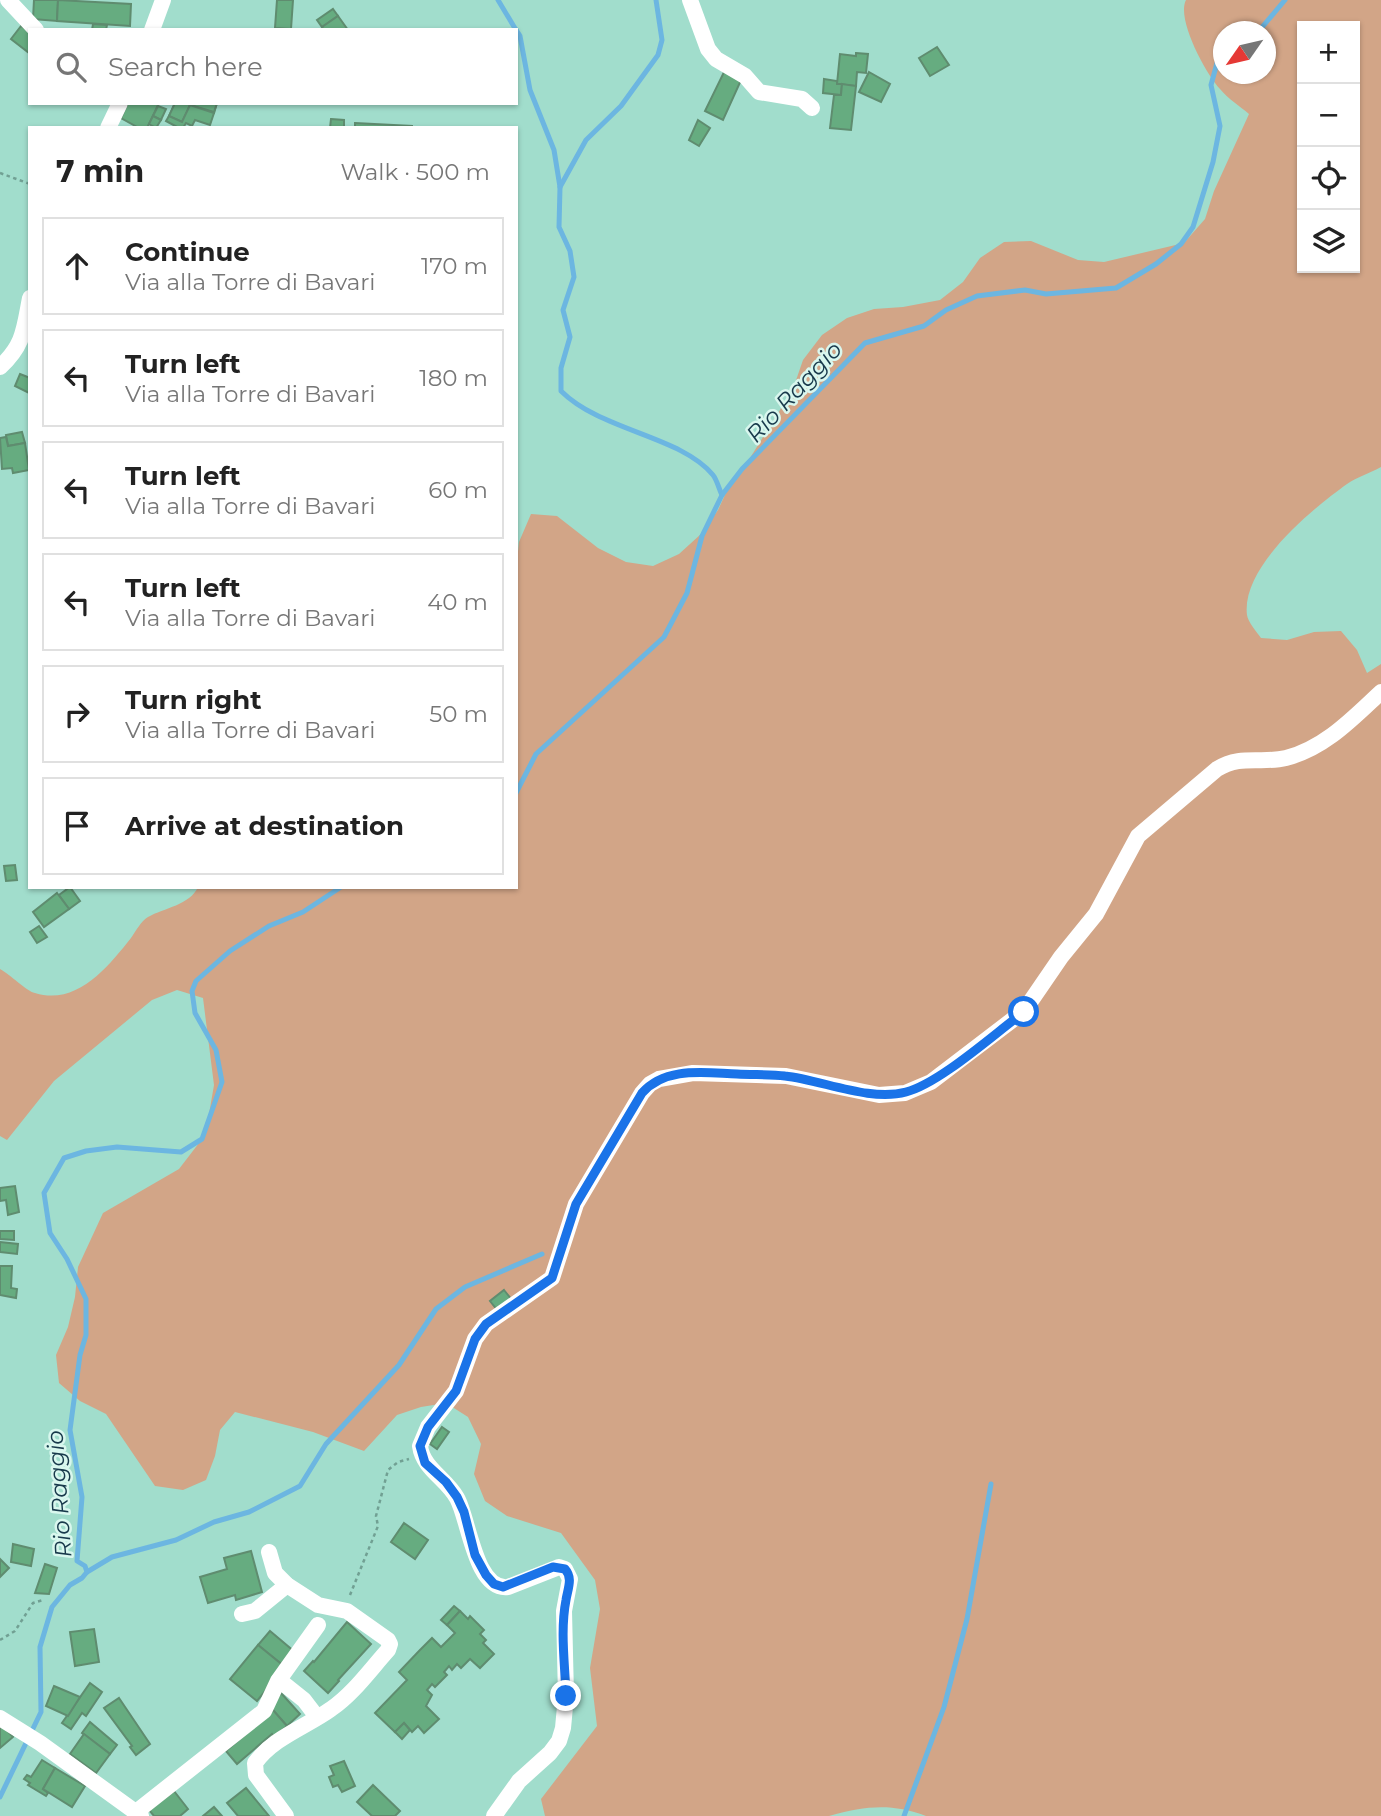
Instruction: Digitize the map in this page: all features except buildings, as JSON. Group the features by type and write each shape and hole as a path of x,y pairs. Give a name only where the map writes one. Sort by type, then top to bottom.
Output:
{"street":[{"path":"8,0 34,28"},
{"path":"153,28 163,0"},
{"path":"691,0 708,49 716,59 745,76 760,92 802,99 812,108"},
{"path":"109,126 119,105"},
{"path":"0,367 19,345 28,307"},
{"path":"494,1816 519,1781 550,1753 559,1741 566,1696 564,1611 570,1578 565,1569 559,1567 508,1587 499,1586 490,1580 475,1555 464,1512 457,1497 446,1482 425,1463 420,1446 428,1427 456,1391 475,1339 486,1324 552,1278 576,1204 642,1093 650,1084 675,1075 693,1073 786,1076 879,1095 905,1093 931,1082 1024,1012 1061,957 1096,914 1138,836 1149,826 1229,761 1276,759 1295,754 1337,733 1381,692"},
{"path":"269,1552 275,1573 287,1585 318,1605 347,1611 390,1644 388,1650 346,1697 299,1726 258,1758 254,1768 286,1816"},
{"path":"242,1614 255,1611 287,1585"},
{"path":"0,1718 40,1743 138,1814 264,1711 279,1680 318,1625"},
{"path":"279,1680 304,1700 317,1717"}],"path":[{"path":"0,173 28,183"},
{"path":"347,1602 378,1526 376,1516 388,1470 398,1462 408,1460 420,1446"},
{"path":"0,1640 15,1631 33,1603 43,1600"}],"shaded area":[{"path":"1186,0 1381,0 1381,467 1332,495 1282,541 1255,578 1248,597 1247,615 1261,638 1287,640 1314,632 1341,631 1357,650 1367,673 1381,664 1381,1816 926,1816 901,1809 878,1807 829,1816 545,1816 541,1799 597,1726 590,1668 600,1609 595,1580 561,1533 507,1516 485,1501 474,1474 481,1444 468,1417 446,1403 421,1407 397,1415 364,1451 313,1432 235,1412 220,1430 215,1456 206,1480 183,1490 155,1486 106,1414 80,1401 59,1383 56,1355 68,1327 78,1267 103,1213 179,1169 199,1143 209,1114 214,1085 203,998 177,990 152,1000 54,1081 7,1140 0,1136 0,969 35,993 50,996 78,989 102,972 145,919 183,902 197,889 518,889 518,552 519,542 531,514 557,516 598,548 626,562 653,566 679,554 701,534 718,510 730,484 750,458 793,389 803,360 822,335 847,318 874,309 940,300 963,282 980,258 1004,242 1031,241 1078,260 1104,262 1184,243 1205,219 1214,191 1249,114 1216,84 1276,84 1276,21 1213,21 1213,80 1189,33 1184,9"}],"waterway":[{"path":"498,0 515,28"},
{"path":"560,187 586,140 621,106 658,55 662,40 656,0"},
{"name":"Rio Raggio","path":"1267,21 1285,0"},
{"path":"518,33 530,90 554,150 560,187 559,227 570,251 574,277 563,310 570,337 561,368 561,391 597,416 681,451 699,462 716,479 722,495"},
{"name":"Rio Raggio","path":"518,789 536,754 664,637 687,593 702,536 722,495 742,469 865,343 924,326 946,310 977,296 1025,290 1046,294 1116,288 1156,264 1181,244 1193,227 1213,162 1220,126 1211,85 1213,78"},
{"name":"Rio Raggio","path":"0,1797 41,1712 40,1647 52,1607 70,1585 87,1572 85,1566 77,1561 82,1497 70,1430 80,1355 86,1335 86,1299 67,1259 50,1233 44,1193 64,1158 86,1151 117,1147 181,1152 202,1139 222,1082 216,1050 195,1013 192,991 196,981 230,951 269,926 303,912 338,889"},
{"path":"87,1572 112,1557 176,1540 214,1522 249,1512 300,1486 326,1444 399,1365 436,1309 465,1287 542,1254"},
{"path":"904,1816 944,1707 967,1619 991,1484"}],"route":[{"path":"566,1696 564,1611 570,1578 568,1573 565,1569 553,1567 508,1587 494,1584 475,1555 464,1512 457,1497 422,1458 422,1439 456,1391 475,1339 486,1324 552,1278 576,1204 650,1084 659,1079 693,1073 786,1076 879,1095 905,1093 931,1082 1024,1012"}]}
